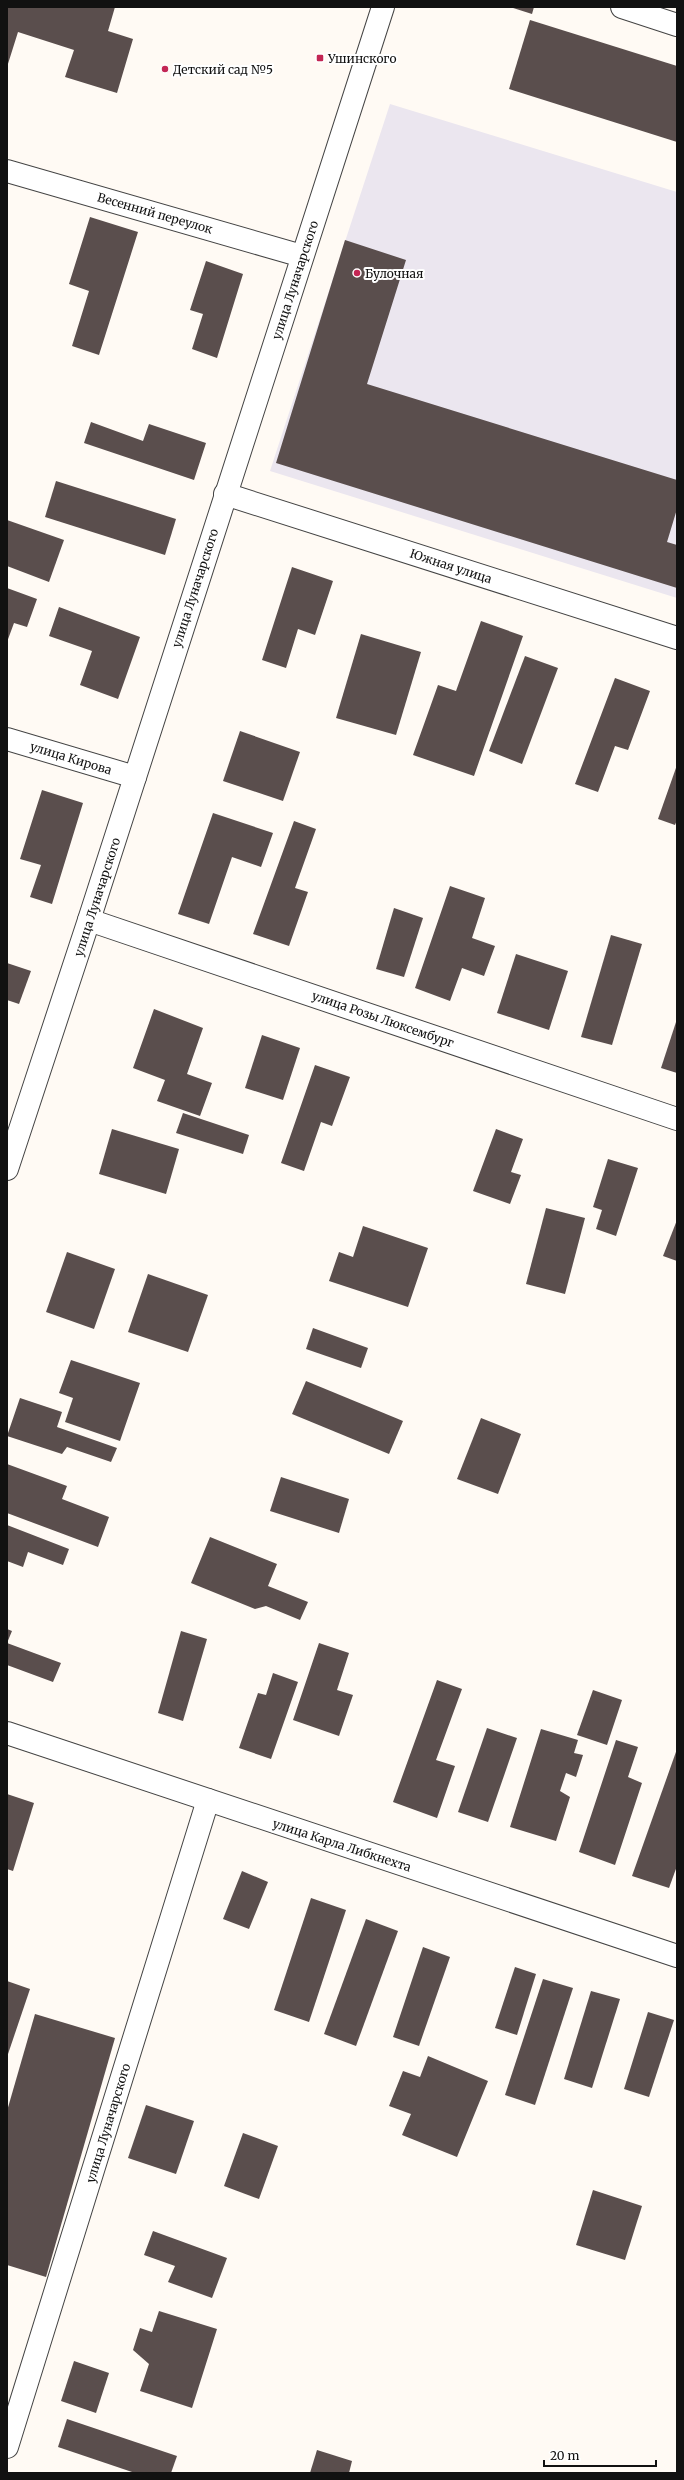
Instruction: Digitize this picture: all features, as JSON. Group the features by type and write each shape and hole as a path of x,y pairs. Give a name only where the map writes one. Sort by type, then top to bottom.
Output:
{"street":[{"name":"улица Луначарского","path":"7,1169 90,920 225,494 383,7"},
{"path":"622,7 677,25"},
{"name":"Весенний переулок","path":"7,171 302,256"},
{"name":"Южная улица","path":"225,494 677,638"},
{"name":"улица Кирова","path":"7,739 135,778"},
{"name":"улица Розы Люксембург","path":"90,920 677,1119"},
{"name":"улица Карла Либкнехта","path":"7,1733 677,1956"},
{"name":"улица Луначарского","path":"7,2447 208,1800"}],"shaded area":[{"path":"390,104 677,192 677,598 270,471"}],"building":[{"path":"115,7 108,31 133,39 117,93 65,77 74,50 18,32 7,67 7,8"},
{"path":"510,7 534,7 532,14"},
{"path":"530,20 677,66 677,142 509,89"},
{"path":"90,217 138,232 99,355 72,346 89,291 69,284"},
{"path":"345,240 406,260 367,384 677,480 677,509 667,542 677,545 677,588 276,463"},
{"path":"206,261 243,274 217,358 192,349 203,314 190,310"},
{"path":"91,422 143,441 149,424 206,443 194,480 84,443"},
{"path":"56,481 176,519 165,555 45,517"},
{"path":"7,520 64,540 49,582 7,566"},
{"path":"292,567 333,581 315,635 298,629 286,668 262,660"},
{"path":"7,588 37,599 27,627 14,623 7,642"},
{"path":"59,607 140,637 118,699 80,685 92,651 49,636"},
{"path":"481,621 523,636 474,776 413,755 438,685 456,691"},
{"path":"361,634 421,652 396,735 336,718"},
{"path":"525,656 558,668 522,764 489,751"},
{"path":"615,678 650,691 628,750 615,746 598,792 575,784"},
{"path":"240,731 300,752 283,801 223,781"},
{"path":"677,765 677,820 675,825 658,819"},
{"path":"42,790 83,803 52,904 30,897 41,865 20,859"},
{"path":"213,813 273,833 261,867 232,857 209,924 178,914"},
{"path":"294,821 316,829 295,888 308,892 289,946 253,934"},
{"path":"450,886 485,898 472,938 495,946 484,976 462,968 450,1001 415,988"},
{"path":"394,908 423,918 404,977 376,969"},
{"path":"611,935 642,944 612,1045 581,1037"},
{"path":"516,954 568,971 549,1030 497,1013"},
{"path":"7,963 31,971 19,1004 7,1000"},
{"path":"154,1009 203,1028 187,1074 212,1083 200,1116 157,1101 165,1080 133,1068"},
{"path":"677,1019 677,1073 661,1068"},
{"path":"262,1035 300,1048 283,1100 245,1088"},
{"path":"315,1065 350,1077 332,1126 321,1122 304,1171 281,1163"},
{"path":"183,1113 249,1135 243,1154 176,1133"},
{"path":"112,1129 179,1149 166,1194 99,1174"},
{"path":"496,1129 523,1139 511,1172 521,1175 510,1204 473,1191"},
{"path":"608,1159 638,1168 616,1236 596,1229 602,1210 593,1207"},
{"path":"546,1208 585,1218 565,1294 526,1284"},
{"path":"677,1220 677,1261 663,1256"},
{"path":"363,1226 428,1248 408,1307 329,1281 339,1252 353,1257"},
{"path":"67,1252 115,1269 94,1329 46,1312"},
{"path":"148,1274 208,1295 188,1352 128,1332"},
{"path":"313,1328 368,1348 361,1368 306,1349"},
{"path":"71,1360 140,1383 120,1441 65,1422 73,1398 59,1393"},
{"path":"306,1381 403,1421 389,1454 292,1414"},
{"path":"20,1398 62,1412 57,1427 117,1448 111,1462 67,1447 62,1454 7,1436"},
{"path":"481,1418 521,1434 498,1494 457,1479"},
{"path":"7,1464 67,1486 62,1499 109,1517 98,1547 7,1513"},
{"path":"281,1477 349,1499 339,1533 270,1511"},
{"path":"7,1525 69,1549 63,1565 28,1552 23,1567 7,1561"},
{"path":"210,1537 277,1564 268,1586 308,1602 300,1620 266,1606 255,1609 191,1583"},
{"path":"7,1629 12,1631 7,1643"},
{"path":"181,1631 207,1639 183,1721 158,1713"},
{"path":"7,1643 61,1663 53,1682 7,1665"},
{"path":"319,1643 349,1653 337,1690 353,1695 339,1736 293,1720"},
{"path":"273,1673 298,1682 271,1759 239,1748 258,1693 266,1695"},
{"path":"437,1680 462,1689 436,1760 455,1766 437,1818 393,1802"},
{"path":"593,1690 622,1700 607,1745 577,1735"},
{"path":"487,1728 517,1738 488,1822 458,1812"},
{"path":"541,1729 578,1740 574,1753 583,1755 576,1777 566,1773 560,1791 570,1797 556,1841 510,1827"},
{"path":"616,1740 638,1747 628,1777 642,1783 615,1865 579,1852"},
{"path":"677,1749 677,1866 669,1888 632,1876"},
{"path":"7,1794 34,1803 13,1871 7,1869"},
{"path":"242,1871 268,1882 249,1929 223,1919"},
{"path":"311,1898 346,1910 309,2022 274,2010"},
{"path":"366,1919 398,1931 356,2046 324,2034"},
{"path":"423,1947 450,1957 419,2046 393,2037"},
{"path":"515,1967 536,1974 517,2035 495,2028"},
{"path":"543,1979 573,1988 535,2105 505,2095"},
{"path":"7,1981 30,1989 7,2057"},
{"path":"591,1991 620,1999 592,2088 564,2079"},
{"path":"648,2012 674,2020 649,2097 624,2089"},
{"path":"35,2014 115,2038 46,2277 7,2265 7,2111"},
{"path":"428,2056 488,2081 457,2157 402,2135 411,2114 389,2106 403,2071 420,2077"},
{"path":"146,2105 194,2121 176,2174 128,2158"},
{"path":"243,2133 278,2146 259,2199 224,2186"},
{"path":"593,2190 642,2206 625,2260 576,2245"},
{"path":"153,2231 227,2258 212,2298 168,2282 175,2266 144,2255"},
{"path":"159,2311 217,2329 192,2408 140,2391 149,2364 133,2350 140,2328 152,2332"},
{"path":"74,2361 109,2373 96,2413 61,2401"},
{"path":"67,2419 177,2456 171,2473 135,2473 58,2447"},
{"path":"317,2450 352,2461 349,2473 310,2473"}],"place":[{"name":"Ушинского","path":"320,58"},
{"name":"Детский сад №5","path":"165,69"},
{"name":"Булочная","path":"357,273"}]}
